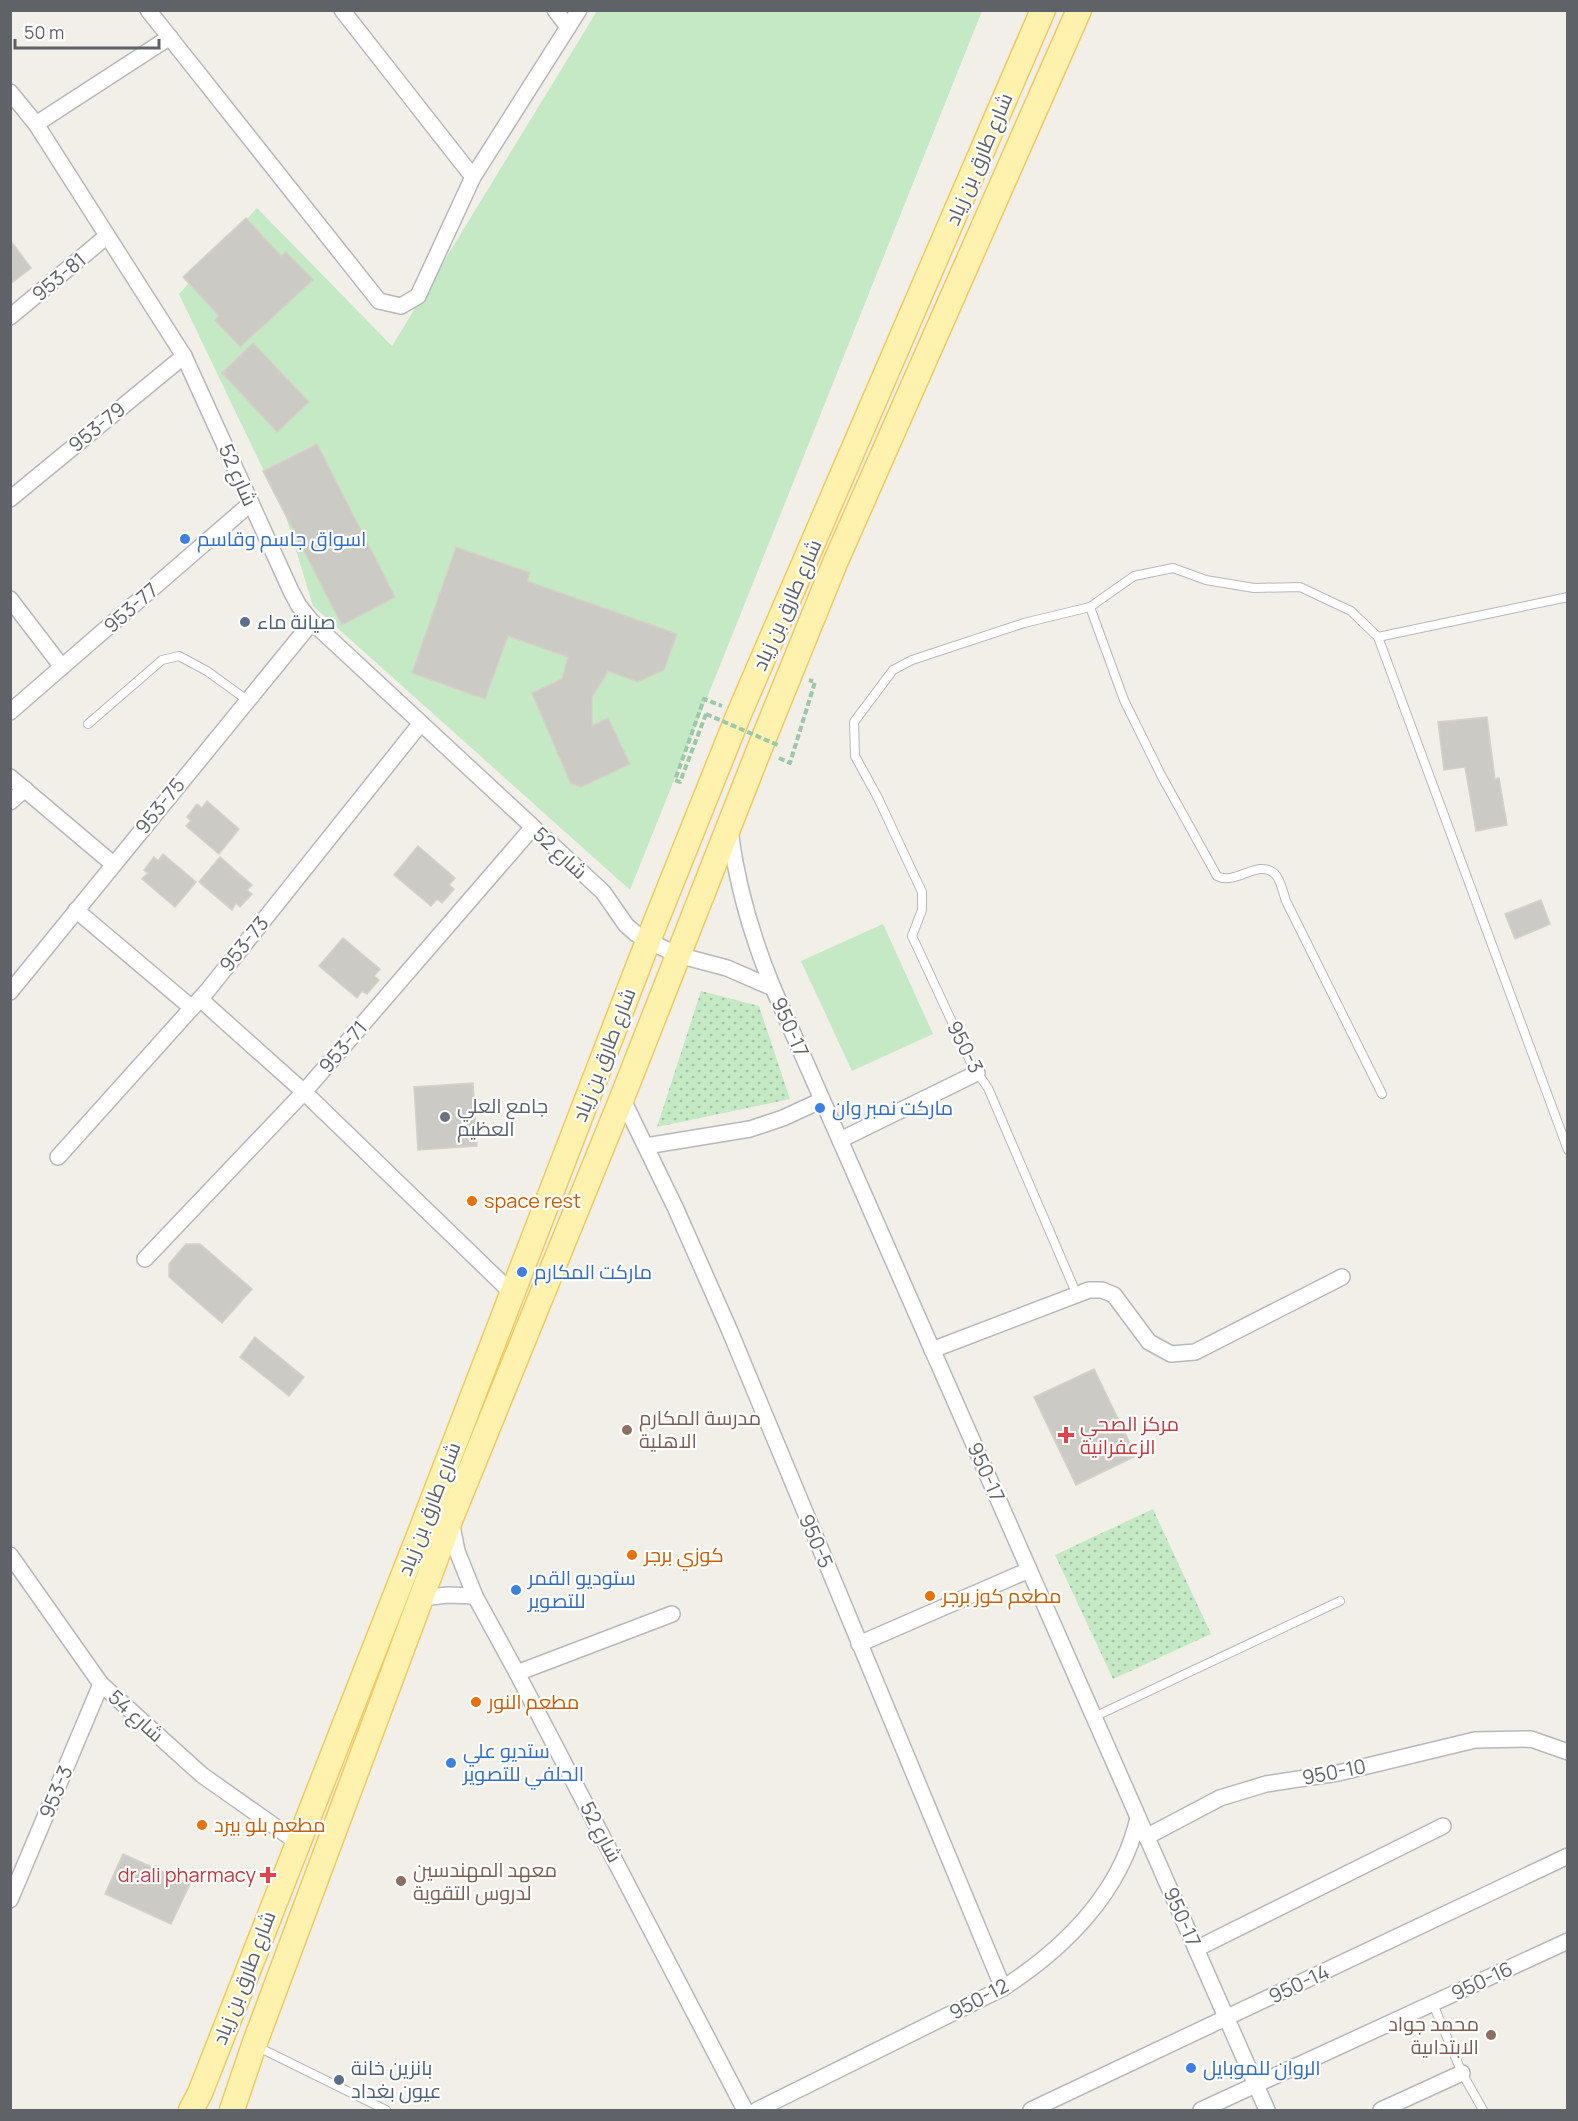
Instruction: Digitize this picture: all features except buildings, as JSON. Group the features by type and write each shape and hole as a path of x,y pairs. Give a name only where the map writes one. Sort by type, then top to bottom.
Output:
{"main road":[{"name":"شارع طارق بن زياد","path":"191,2110 200,2093 648,941 739,714 1044,10"},
{"name":"شارع طارق بن زياد","path":"232,2110 254,2045 451,1518 622,1098 729,825 836,563 1079,10"}],"street":[{"path":"148,10 379,301 401,306 418,296 473,177 579,10"},
{"path":"342,10 473,177"},
{"path":"555,10 568,27"},
{"path":"36,124 170,37"},
{"name":"شارع 52","path":"10,92 36,124 184,356 291,591 312,622 603,892 626,925 635,933 678,955 727,968 773,988"},
{"name":"953-81","path":"10,317 107,236"},
{"name":"953-79","path":"10,499 184,356"},
{"name":"953-77","path":"10,712 251,503"},
{"path":"10,599 62,667"},
{"name":"953-75","path":"10,992 312,622"},
{"name":"953-73","path":"58,1157 196,1004 421,723"},
{"path":"10,777 113,864"},
{"path":"10,802 25,789"},
{"name":"950-17","path":"729,825 745,908 773,988 1267,2110"},
{"name":"953-71","path":"145,1259 304,1092 533,827"},
{"path":"76,910 304,1092 513,1293"},
{"path":"840,1140 978,1073"},
{"name":"950-5","path":"622,1098 729,1329 1004,1988"},
{"path":"646,1146 750,1129 775,1121 822,1100"},
{"path":"932,1350 1089,1290 1102,1290 1114,1295 1149,1342 1171,1354 1195,1352 1342,1277"},
{"name":"شارع 52","path":"451,1518 457,1551 475,1596 745,2110"},
{"name":"شارع 54","path":"10,1555 101,1684 202,1775 297,1842"},
{"path":"859,1644 1029,1570"},
{"path":"421,1598 448,1595 475,1596"},
{"path":"517,1673 672,1614"},
{"name":"953-3","path":"10,1900 15,1872 101,1684"},
{"name":"950-10","path":"1146,1837 1220,1798 1266,1784 1338,1773 1475,1740 1531,1739 1568,1752"},
{"name":"950-12","path":"757,2110 1004,1988 1050,1954 1089,1914 1120,1866 1133,1840 1138,1818"},
{"path":"1196,1949 1443,1826"},
{"name":"950-14","path":"1031,2110 1568,1856"},
{"name":"950-16","path":"1201,2110 1568,1941"},
{"path":"1381,2110 1462,2073"}],"lane":[{"path":"1382,1094 1286,901 1276,875 1266,869 1256,869 1235,878 1223,879 1217,876 1161,775 1124,700 1090,607 1134,576 1173,568 1206,580 1254,588 1300,587 1351,611 1378,637 1568,1150"},
{"path":"1378,637 1568,597"},
{"name":"950-3","path":"1077,1295 988,1088 972,1065 912,936 922,909 921,892 878,798 855,756 854,722 893,670 912,660 1024,623 1090,607"},
{"path":"88,724 162,660 179,656 207,671 247,700"},
{"path":"1094,1717 1340,1601"},
{"path":"1433,2004 1462,2073 1483,2110"},
{"path":"254,2045 386,2110"}],"path":[{"path":"794,751 815,682 808,680 803,691"},
{"path":"739,714 704,699 675,780 680,782 706,714 780,746"}],"green space":[{"path":"597,11 982,11 630,890 313,606 286,517 179,294 257,208 392,346"},
{"path":"883,924 933,1034 852,1071 801,961"},
{"path":"701,991 759,1006 790,1099 657,1127"},
{"path":"1153,1509 1211,1634 1113,1679 1055,1555"}],"place":[{"name":"اسواق جاسم وقاسم","path":"185,539"},
{"name":"صيانة ماء","path":"245,622"},
{"name":"ماركت نمبر وان","path":"820,1108"},
{"name":"جامع العلي العظيم","path":"445,1117"},
{"name":"space rest","path":"472,1201"},
{"name":"ماركت المكارم","path":"522,1272"},
{"name":"مدرسة المكارم الاهلية","path":"627,1430"},
{"name":"مركز الصحي الزعفرانية","path":"1066,1435"},
{"name":"كوزي برجر","path":"632,1555"},
{"name":"ستوديو القمر للتصوير","path":"516,1590"},
{"name":"مطعم كوز برجر","path":"930,1596"},
{"name":"مطعم النور","path":"476,1702"},
{"name":"ستديو علي الحلفي للتصوير","path":"451,1763"},
{"name":"مطعم بلو بيرد","path":"202,1825"},
{"name":"dr.ali pharmacy","path":"268,1875"},
{"name":"معهد المهندسين لدروس التقوية","path":"401,1881"},
{"name":"محمد جواد الابتداىية","path":"1491,2035"},
{"name":"الروان للموبايل","path":"1191,2068"},
{"name":"بانزين خانة عيون بغداد","path":"339,2080"}]}
